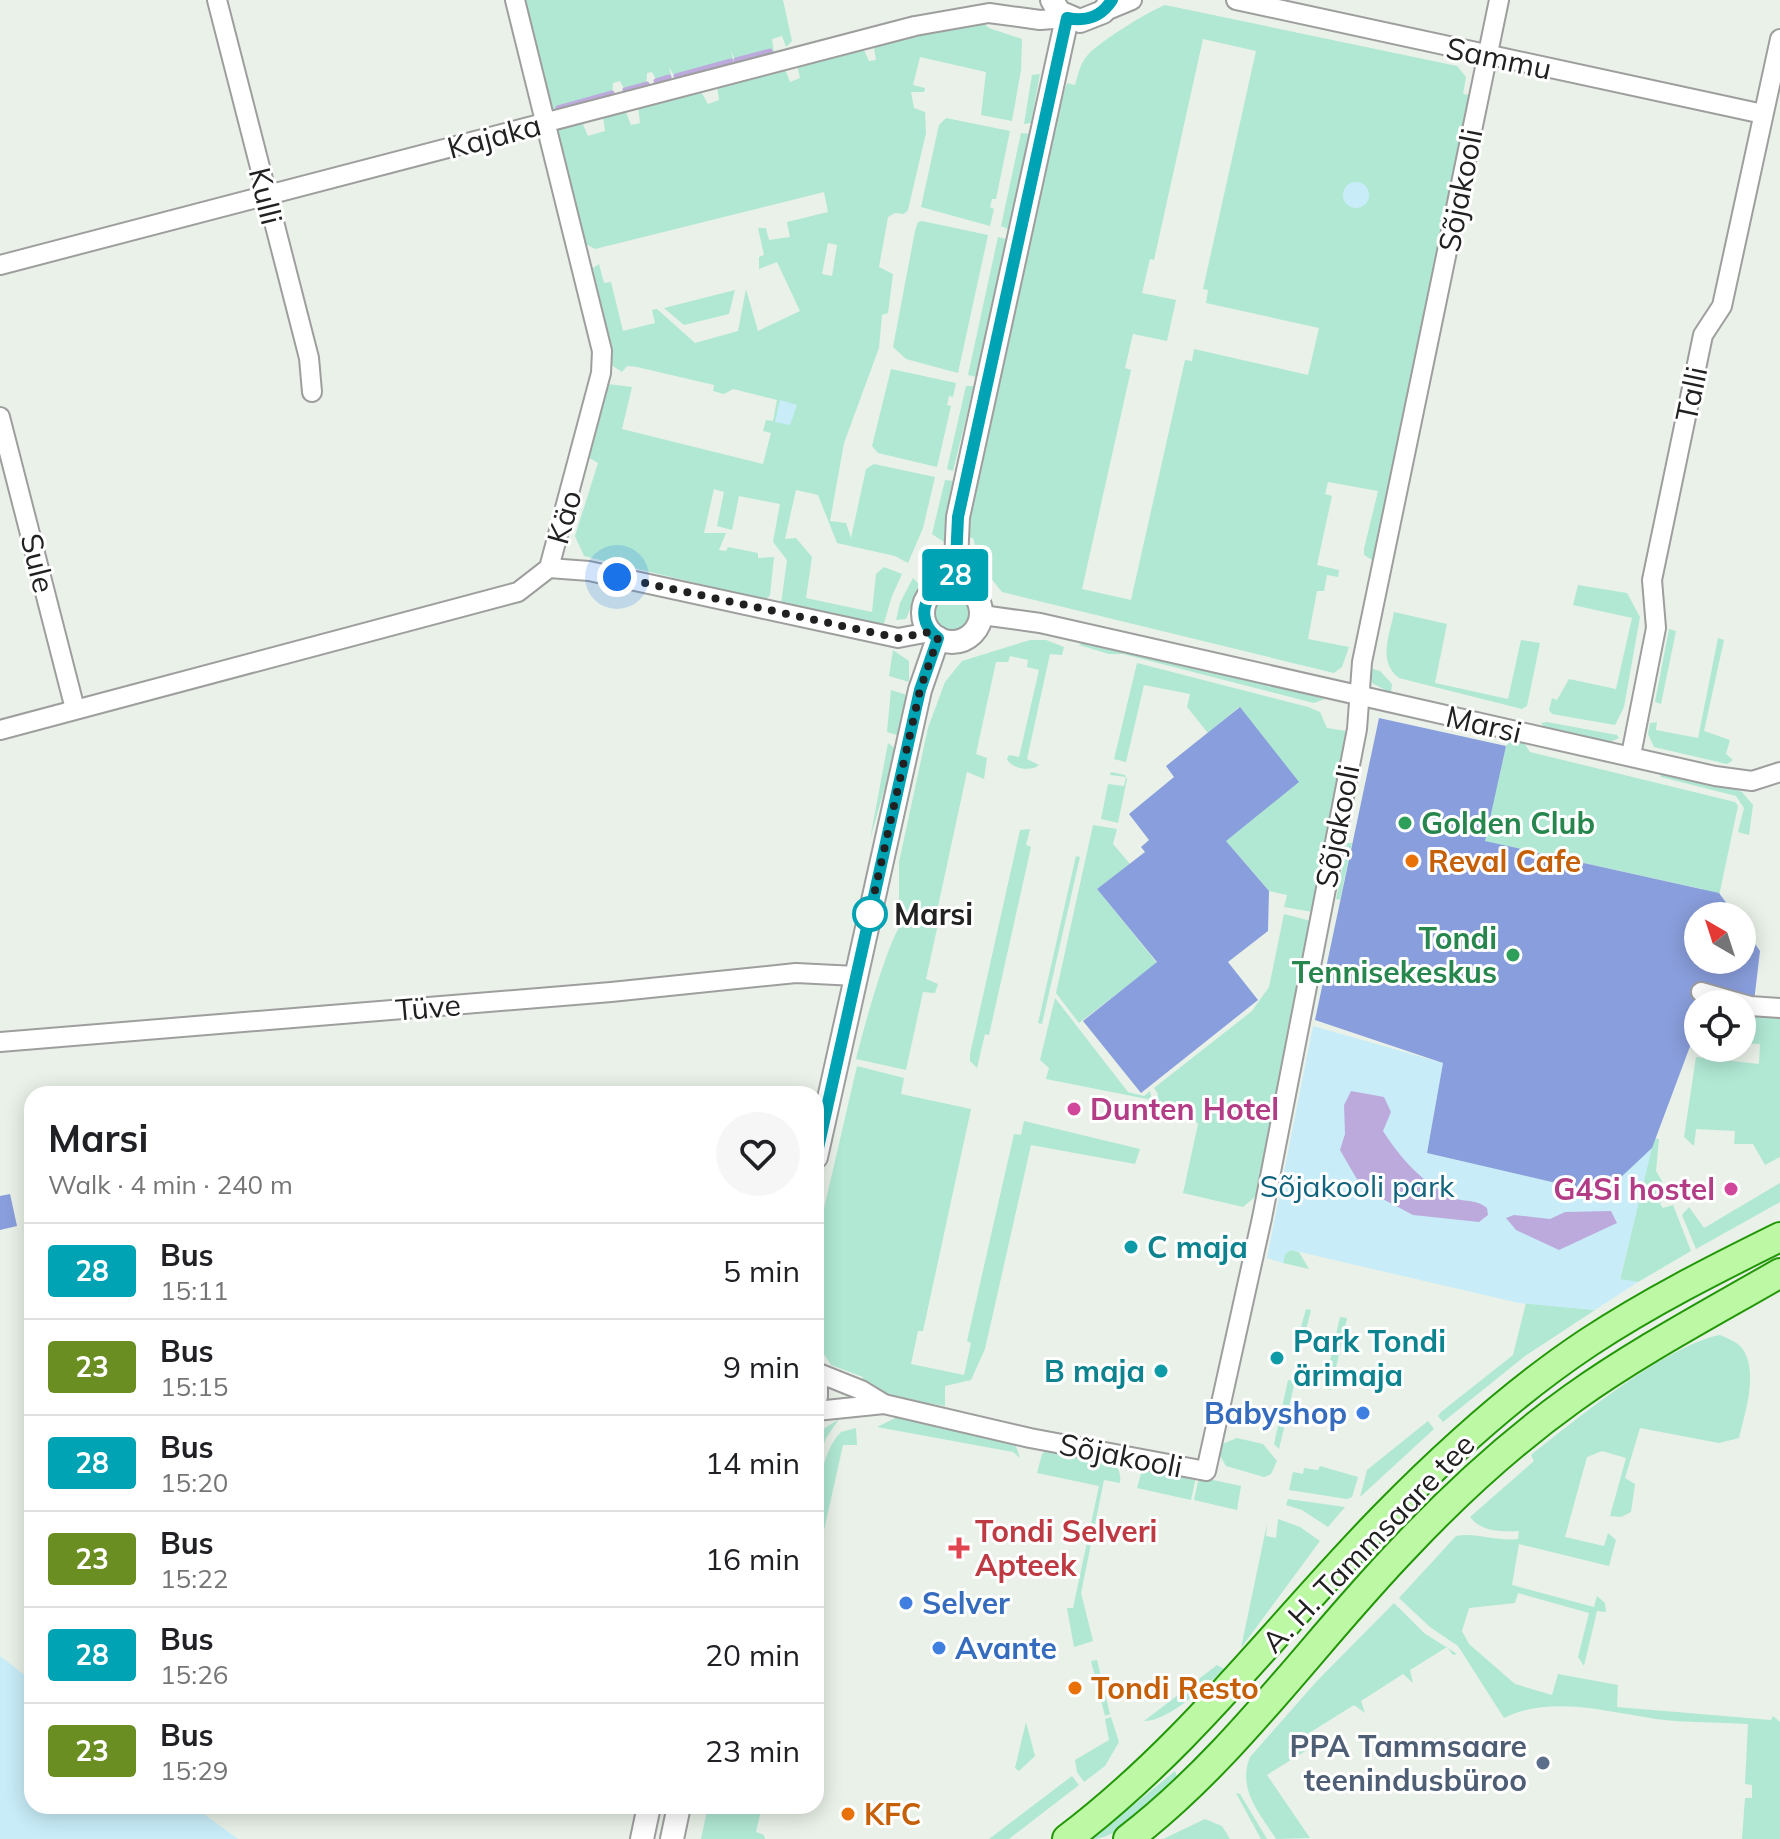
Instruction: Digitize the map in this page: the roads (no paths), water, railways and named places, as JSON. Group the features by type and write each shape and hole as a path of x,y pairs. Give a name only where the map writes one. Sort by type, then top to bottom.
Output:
{"main road":[{"name":"A. H. Tammsaare tee","path":"1067,1839 1107,1809 1182,1741 1385,1516 1475,1430 1587,1344 1641,1310 1780,1237"},
{"name":"A. H. Tammsaare tee","path":"1128,1839 1231,1743 1375,1578 1490,1465 1572,1399 1780,1273"}],"street":[{"name":"Kulli","path":"217,0 309,358 312,392"},
{"name":"Käo","path":"0,730 518,592 549,568 580,462 603,361 515,0"},
{"name":"Kajaka","path":"989,13 1013,0"},
{"path":"1052,0 1067,18 1080,21 1107,6 1132,0"},
{"name":"Sammu","path":"1236,0 1488,57 1763,114"},
{"name":"Sõjakooli","path":"824,1377 884,1404 1030,1438 1206,1471 1262,1218 1357,729 1362,662 1499,0"},
{"name":"Kajaka","path":"0,265 915,26 989,13 1040,20 1067,18"},
{"path":"955,583 958,517 1067,18"},
{"name":"Talli","path":"1631,755 1656,628 1652,580 1703,335 1722,306 1780,39"},
{"name":"Sule","path":"0,417 75,709"},
{"path":"549,568 589,571 898,638 934,635 957,642 967,639 974,632 982,615 977,597 955,583 936,588 929,595 923,614 934,635 824,1121"},
{"name":"Marsi","path":"982,615 1040,623 1752,781 1780,772"},
{"name":"Tüve","path":"0,1042 611,992 796,973 856,976"},
{"path":"1756,1006 1780,1008"},
{"name":"Sõjakooli","path":"824,1410 884,1404"},
{"path":"642,1839 647,1814"},
{"path":"672,1839 677,1814"}],"waterway":[{"path":"736,60 770,51"},
{"path":"676,76 731,61"},
{"path":"656,81 669,77"},
{"path":"625,90 647,84"},
{"path":"558,108 612,93"}],"place":[{"name":"Golden Club","path":"1405,823"},
{"name":"Reval Cafe","path":"1412,861"},
{"name":"Marsi","path":"870,914"},
{"name":"Tondi Tennisekeskus","path":"1513,955"},
{"name":"Dunten Hotel","path":"1074,1109"},
{"name":"G4Si hostel","path":"1731,1189"},
{"name":"C maja","path":"1131,1247"},
{"name":"Park Tondi ärimaja","path":"1277,1358"},
{"name":"B maja","path":"1161,1371"},
{"name":"Babyshop","path":"1363,1413"},
{"name":"Tondi Selveri Apteek","path":"959,1548"},
{"name":"Selver","path":"906,1603"},
{"name":"Avante","path":"939,1648"},
{"name":"Tondi Resto","path":"1075,1688"},
{"name":"PPA Tammsaare teenindusbüroo","path":"1543,1763"},
{"name":"KFC","path":"848,1814"}],"park label":[{"name":"Sõjakooli park","path":"1357,1186"}]}
